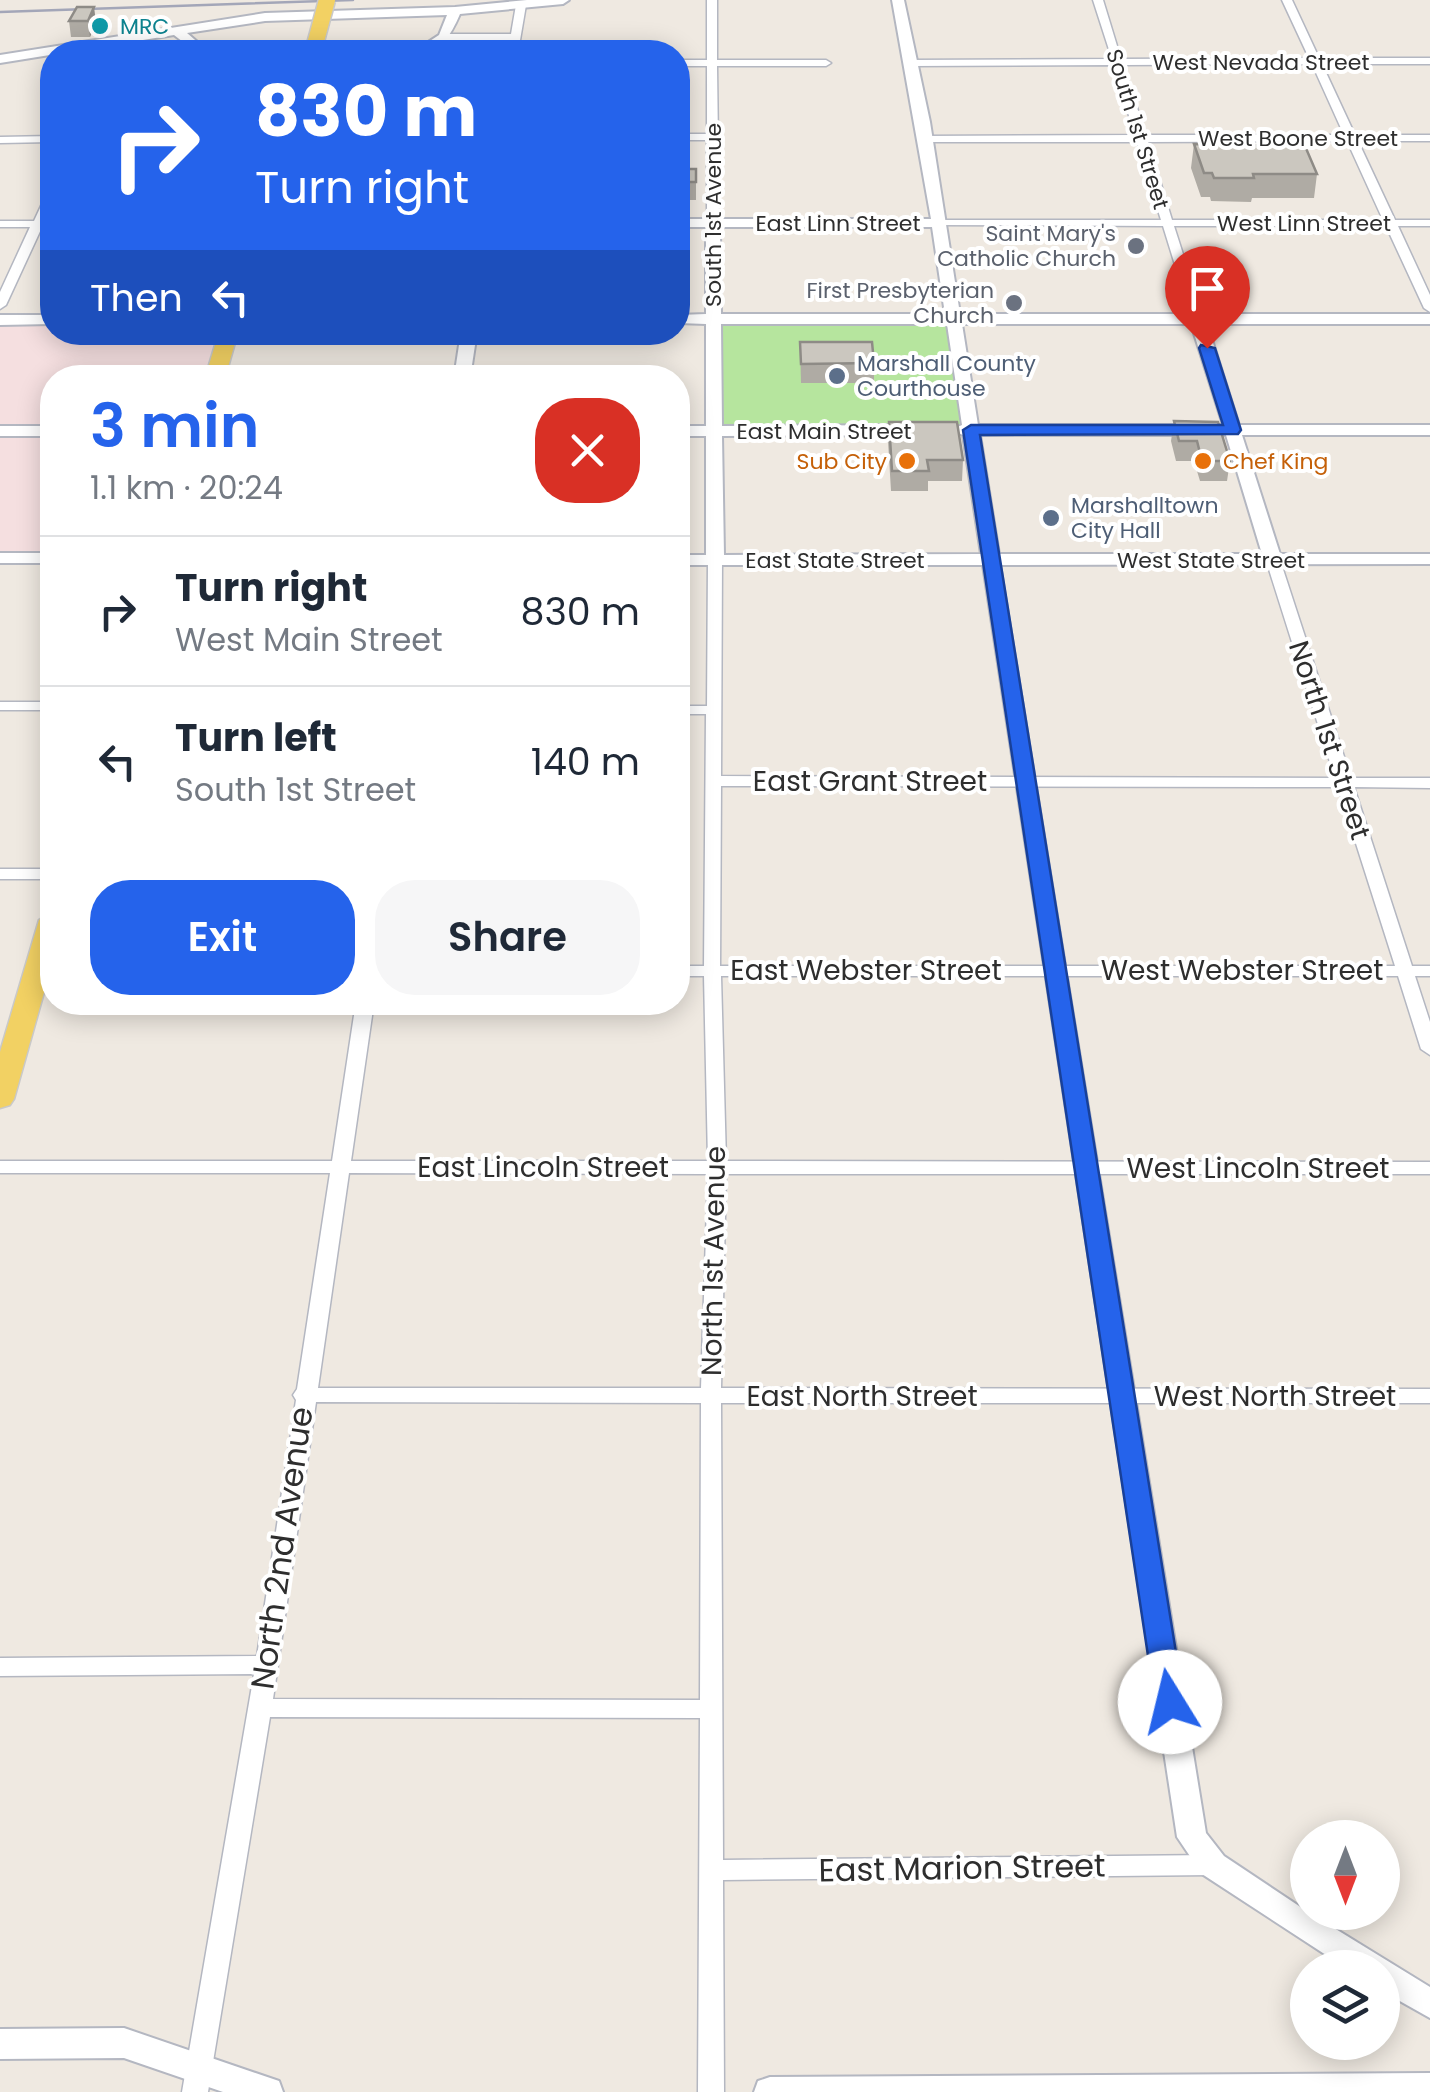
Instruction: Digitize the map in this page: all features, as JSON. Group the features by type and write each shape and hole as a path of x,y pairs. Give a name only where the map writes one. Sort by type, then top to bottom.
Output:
{"main road":[{"path":"316,40 328,0"},
{"path":"0,1098 40,988"}],"street":[{"path":"139,40 284,15 454,11 563,0"},
{"name":"South 1st Avenue","path":"712,0 713,431"},
{"path":"898,0 926,138 1120,1397 1192,1837 1213,1865 1345,1950"},
{"name":"South 1st Street","path":"1098,0 1232,430"},
{"path":"1287,0 1430,308"},
{"path":"515,40 520,5"},
{"path":"444,37 454,11"},
{"path":"176,31 188,40"},
{"path":"439,40 515,37"},
{"path":"0,59 40,53"},
{"name":"West Nevada Street","path":"911,62 1430,61"},
{"path":"690,63 826,62"},
{"path":"690,137 712,137"},
{"name":"West Boone Street","path":"926,138 1430,138"},
{"path":"0,140 40,139"},
{"path":"0,305 40,220"},
{"name":"East Linn Street","path":"690,223 938,223"},
{"name":"West Linn Street","path":"938,223 1430,223"},
{"path":"0,224 38,224"},
{"path":"690,319 1430,319"},
{"path":"0,320 40,320"},
{"name":"North 1st Street","path":"1232,430 1430,1049"},
{"name":"East Main Street","path":"690,431 1430,430"},
{"path":"0,431 40,431"},
{"name":"North 1st Avenue","path":"712,2092 711,1396 717,1168 712,971 713,431"},
{"path":"0,558 40,558"},
{"name":"West State Street","path":"992,560 1430,559"},
{"name":"East State Street","path":"690,560 992,560"},
{"path":"0,706 40,706"},
{"path":"690,710 713,710"},
{"name":"East Grant Street","path":"714,782 1430,783"},
{"path":"0,874 40,874"},
{"name":"West Webster Street","path":"1054,970 1430,970"},
{"name":"East Webster Street","path":"690,971 1054,970"},
{"name":"North 2nd Avenue","path":"197,2081 260,1708 363,1015"},
{"name":"East Lincoln Street","path":"0,1167 1087,1168"},
{"name":"West Lincoln Street","path":"1087,1168 1430,1168"},
{"name":"East North Street","path":"304,1395 1120,1397"},
{"name":"West North Street","path":"1120,1397 1430,1396"},
{"path":"0,1667 265,1665"},
{"path":"260,1708 710,1708"},
{"name":"East Marion Street","path":"710,1870 1213,1865"},
{"path":"1400,1985 1430,2004"},
{"path":"0,2044 124,2043 197,2081 267,2092"},
{"path":"770,2092 1430,2088"}],"shaded area":[{"path":"0,324 40,324 40,345 214,345 207,365 40,365 40,552 0,552"}],"green space":[{"path":"953,318 971,430 713,431 713,319"}],"building":[{"path":"77,7 94,7 88,21 69,21"},
{"path":"1194,144 1305,146 1317,174 1214,178 1212,173 1204,173"},
{"path":"690,169 696,169 696,182 690,182"},
{"path":"800,342 872,342 874,363 801,364"},
{"path":"1174,421 1218,422 1230,461 1202,461 1197,441 1179,441"},
{"path":"889,422 957,422 963,460 927,460 929,471 892,471"}],"railway":[{"path":"0,12 353,0"}],"place":[{"name":"MRC","path":"100,26"},
{"name":"Saint Mary's Catholic Church","path":"1136,246"},
{"name":"First Presbyterian Church","path":"1014,303"},
{"name":"Marshall County Courthouse","path":"837,376"},
{"name":"Sub City","path":"907,461"},
{"name":"Chef King","path":"1203,461"},
{"name":"Marshalltown City Hall","path":"1051,518"}],"route":[{"path":"1170,1702 971,430 1232,430 1207,348"}]}
